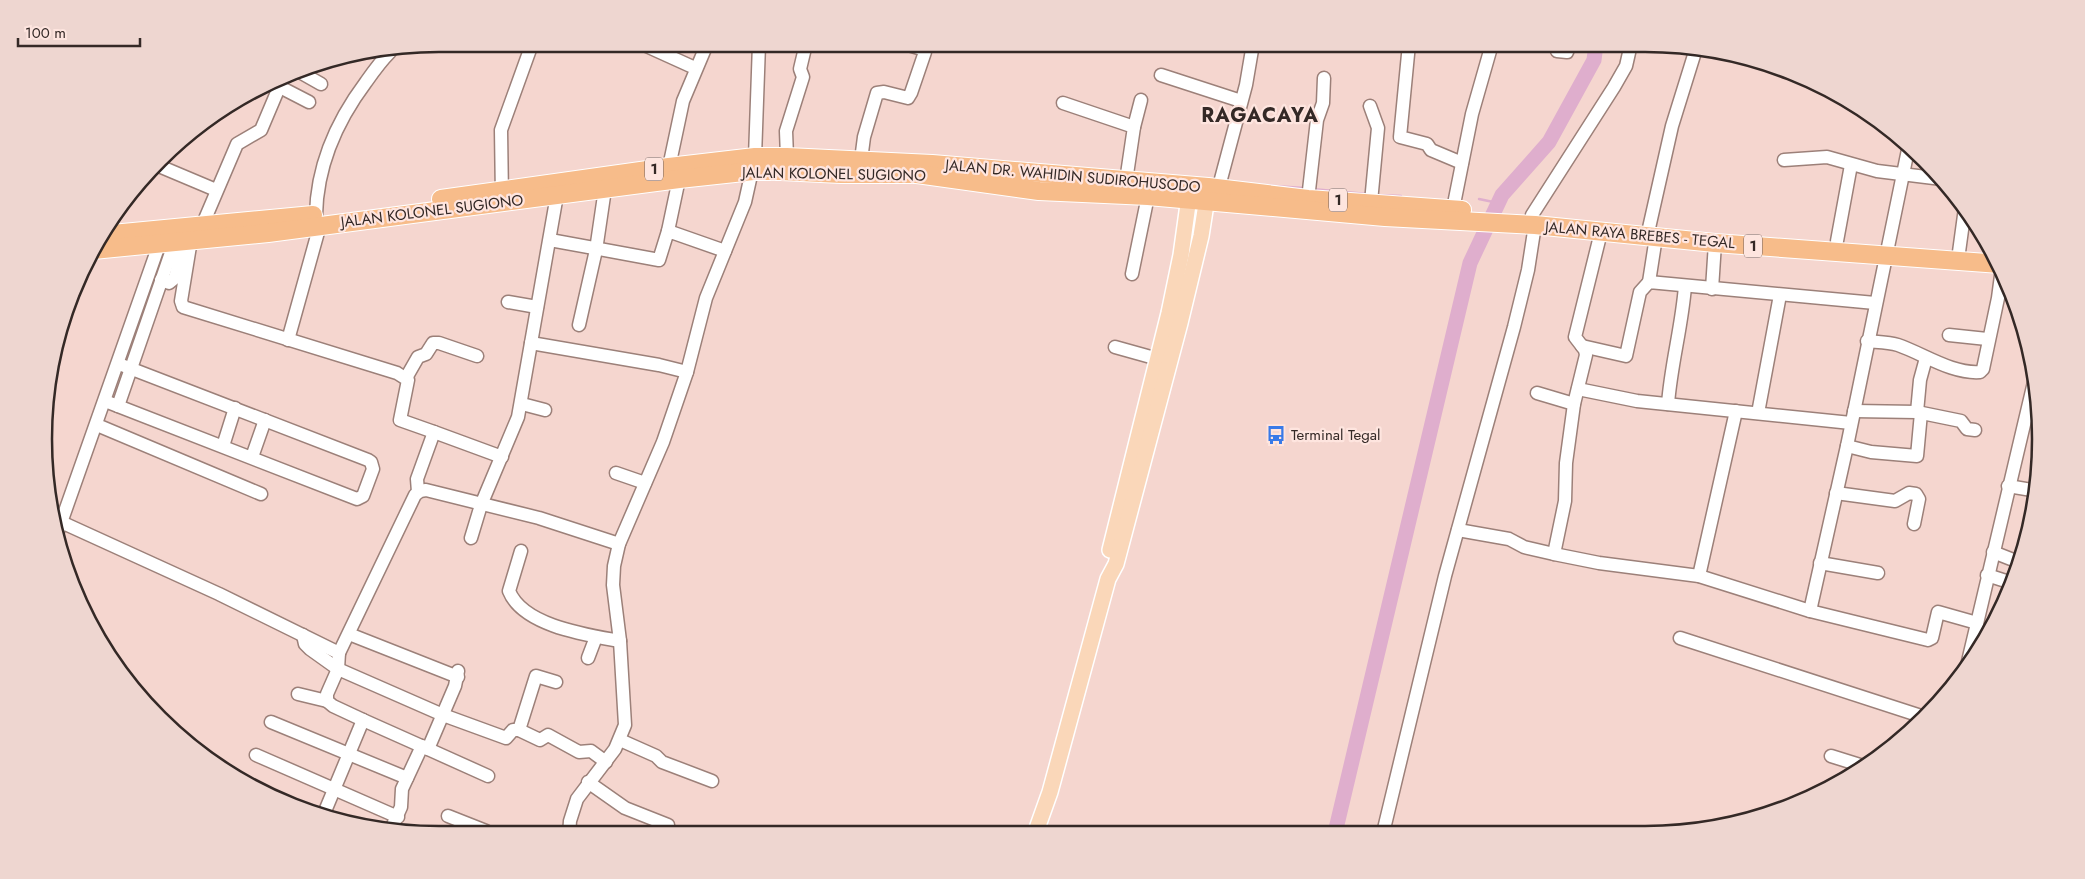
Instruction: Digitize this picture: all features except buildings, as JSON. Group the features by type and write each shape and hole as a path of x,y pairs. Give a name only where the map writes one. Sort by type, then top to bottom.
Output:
{"highway":[{"name":"JALAN DR. WAHIDIN SUDIROHUSODO","path":"111,235 182,238 754,164 787,157 1127,176 1208,191"},
{"name":"JALAN KOLONEL SUGIONO","path":"754,164 917,174 1039,191 1148,196 1208,191 1309,191 1371,195 1460,213"},
{"name":"JALAN KOLONEL SUGIONO","path":"502,197 557,195 605,189 674,173"},
{"name":"JALAN KOLONEL SUGIONO","path":"1208,191 1460,213"},
{"name":"JALAN RAYA BREBES - TEGAL","path":"1460,213 1652,232 1715,243 1985,254"},
{"name":"JALAN RAYA BREBES - TEGAL","path":"1534,220 1601,232 1652,232 1837,241 1888,250 1990,263"},
{"name":"1","path":"103,249 182,238"}],"main road":[{"path":"1038,826 1055,775 1108,579 1116,564 1179,298 1208,191"},
{"path":"1108,579 1108,562 1117,516 1158,359 1179,298"}],"street":[{"path":"502,197 501,130 529,52"},
{"path":"660,52 695,68"},
{"path":"550,240 596,250 659,260 668,232 683,101 702,52"},
{"path":"570,826 572,811 588,782 606,762 620,740 625,717 620,642 612,585 614,566 619,544 663,442 686,372 706,298 745,202 754,164 759,52"},
{"path":"787,157 786,131 803,76 800,69 804,52"},
{"path":"861,160 864,137 877,93 880,91 908,98 925,52"},
{"path":"1208,191 1241,101 1251,52"},
{"path":"1408,52 1400,137 1425,144 1432,150 1462,163"},
{"path":"1460,213 1462,163 1472,114 1490,52"},
{"path":"1385,826 1458,530 1514,327 1528,270 1534,220 1626,66 1629,52"},
{"path":"288,340 318,220 316,193 322,167 339,122 387,56"},
{"path":"1582,346 1626,356 1640,292 1649,282 1652,232 1672,126 1694,56"},
{"path":"1161,75 1241,101"},
{"path":"307,76 321,84"},
{"path":"1309,191 1324,78"},
{"path":"285,85 308,102"},
{"path":"61,521 105,402 125,366 182,238 216,190 239,142 261,130 279,87"},
{"path":"1127,176 1134,126 1141,100"},
{"path":"1063,103 1134,126"},
{"path":"1370,106 1378,128 1371,195"},
{"path":"1810,611 1847,446 1907,154"},
{"path":"1784,160 1828,157 1851,165 1902,175 1930,178"},
{"path":"1837,241 1851,165"},
{"path":"164,168 216,190"},
{"path":"579,326 596,250 605,189"},
{"path":"470,538 481,505 522,404 557,195"},
{"path":"1132,274 1148,196"},
{"path":"1959,252 1964,219"},
{"path":"668,232 725,251"},
{"path":"1554,554 1565,501 1566,463 1574,404 1586,356 1582,346 1574,336 1601,232"},
{"path":"118,406 125,366 161,280 169,283 175,278 182,238"},
{"path":"182,238 181,306 397,373 406,378 409,384 399,415 400,420 502,456"},
{"path":"1712,289 1715,243"},
{"path":"1649,282 1875,303"},
{"path":"1867,341 1896,344 1926,358 1962,370 1980,372 1983,369 1987,339 2000,284"},
{"path":"1668,404 1670,380 1682,320 1685,286"},
{"path":"1758,413 1780,295"},
{"path":"508,302 537,306"},
{"path":"1949,335 1987,339"},
{"path":"406,378 418,357 426,354 433,343 440,343 477,356"},
{"path":"531,343 659,365 686,372"},
{"path":"1116,347 1158,359"},
{"path":"1847,446 1872,452 1916,456 1920,380 1926,358"},
{"path":"105,402 357,499 363,496 373,469 368,460 125,366"},
{"path":"1578,389 1614,397 1758,413 1852,417 1919,413 1961,421 1967,429 1975,430"},
{"path":"1537,393 1574,404"},
{"path":"522,404 545,410"},
{"path":"223,446 235,408"},
{"path":"1978,638 1977,622 2008,486 2031,409"},
{"path":"1699,576 1736,411"},
{"path":"252,457 265,420"},
{"path":"97,425 261,494"},
{"path":"327,700 338,669 339,653 418,492 417,479 434,432"},
{"path":"616,473 645,483"},
{"path":"2008,486 2029,490"},
{"path":"418,492 426,490 539,518 619,544"},
{"path":"1836,493 1895,501 1908,493 1916,494 1919,499 1914,524"},
{"path":"62,522 132,553 339,653"},
{"path":"1458,530 1509,539 1524,547 1599,563 1699,576 1810,611 1928,640 1932,638 1938,612 1977,622"},
{"path":"521,551 509,591 515,602 538,620 620,642"},
{"path":"1993,552 2013,560"},
{"path":"1820,563 1878,573"},
{"path":"1987,576 2006,581"},
{"path":"256,755 334,789 395,822 401,807 401,793 407,778 443,715 458,674 349,634"},
{"path":"303,635 306,644 310,648 338,669 443,715 506,738 512,730 519,730 540,740 548,735 579,752 591,751 606,762"},
{"path":"588,658 596,637"},
{"path":"1680,638 1917,715"},
{"path":"519,730 536,676 556,682"},
{"path":"298,694 327,700 332,706 488,776"},
{"path":"326,809 364,720"},
{"path":"271,722 407,778"},
{"path":"620,740 656,756 662,762 712,781"},
{"path":"1831,756 1856,764"},
{"path":"588,782 625,808 668,825"},
{"path":"448,816 473,826"}],"waterway":[{"path":"1337,826 1470,263 1502,195 1549,142 1594,60 1595,52"},
{"path":"1260,185 1304,188"},
{"path":"1312,189 1367,194"},
{"path":"1375,195 1401,196"},
{"path":"1479,199 1498,203"}],"place":[{"name":"Terminal Tegal","path":"1276,435"}],"district":[{"name":"RAGACAYA","path":"1260,115"}]}
